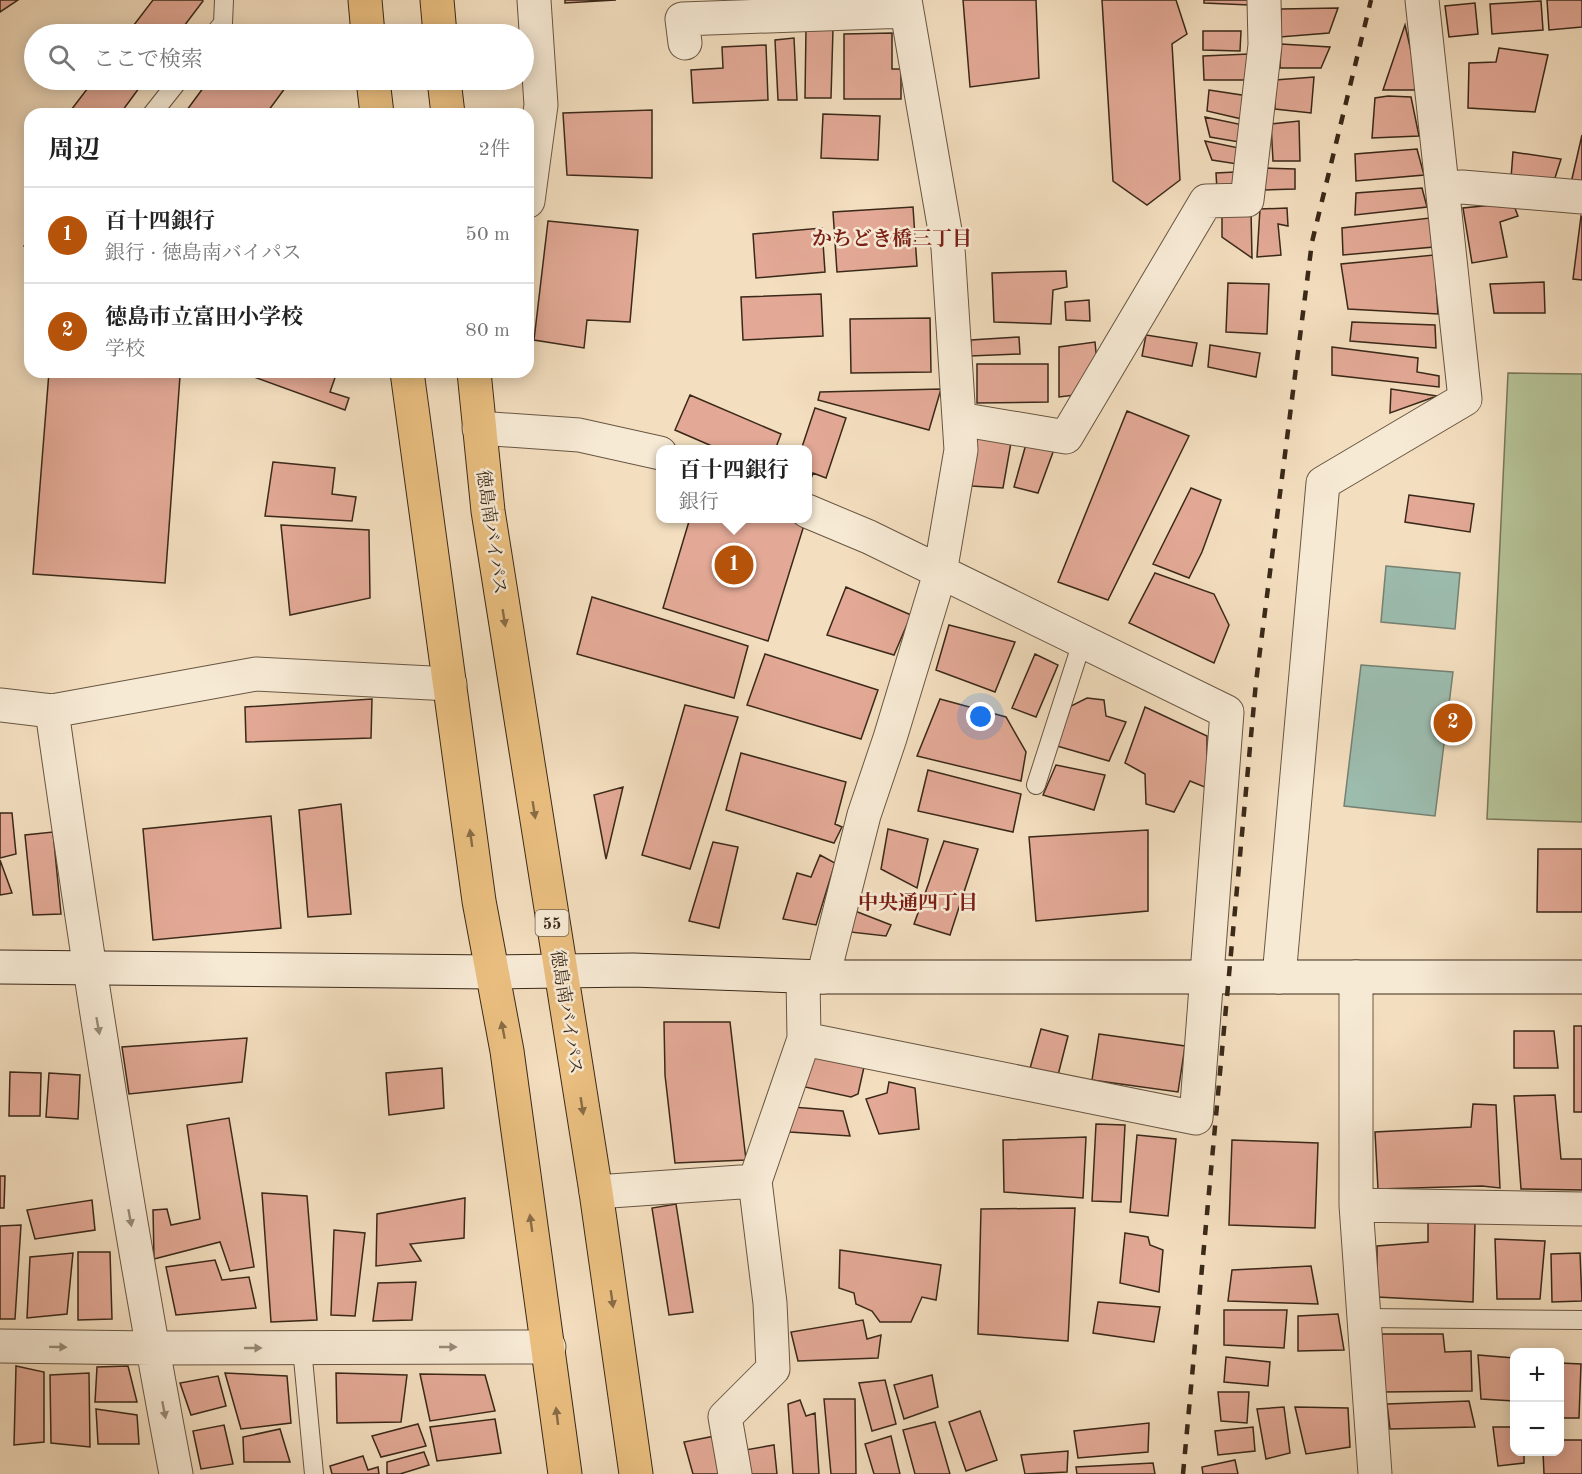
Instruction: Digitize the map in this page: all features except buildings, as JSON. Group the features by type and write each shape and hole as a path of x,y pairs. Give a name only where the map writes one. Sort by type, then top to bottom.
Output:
{"highway":[{"path":"365,0 368,24"},
{"path":"436,0 439,24"},
{"path":"375,90 376,108"},
{"path":"445,90 447,108"},
{"path":"408,378 479,901 507,1051 565,1474"},
{"name":"徳島南バイパス","path":"475,378 488,511 596,1192 636,1474"}],"street":[{"path":"534,0 541,105 534,157"},
{"path":"959,419 1066,437 1206,201 1247,200 1265,45 1264,0"},
{"path":"1279,977 1323,483 1465,399 1422,0"},
{"path":"686,43 682,19 906,6 948,248 961,450 940,573 813,977 804,1039 755,1181 770,1304 773,1369 725,1417 735,1474"},
{"path":"1443,188 1462,187 1582,197"},
{"path":"479,428 579,435 656,452"},
{"path":"804,1039 1196,1118 1227,712 869,537 812,514"},
{"path":"0,705 52,711 256,674 450,684"},
{"path":"52,711 88,968 152,1348 176,1474"},
{"path":"0,967 493,972 633,970 813,977 1582,977"},
{"path":"1356,977 1356,1205 1376,1474"},
{"path":"596,1192 755,1181"},
{"path":"1356,1205 1582,1209"},
{"path":"0,1346 549,1347"}],"lane":[{"path":"222,24 224,0"},
{"path":"157,108 171,90"},
{"path":"1036,785 1082,642"},
{"path":"1366,1318 1582,1320"},
{"path":"302,1348 314,1474"}],"green space":[{"path":"1508,373 1582,374 1582,822 1487,819"}],"shaded area":[{"path":"1386,566 1460,573 1455,629 1381,622"},
{"path":"1361,665 1453,672 1435,816 1344,806"}],"railway":[{"path":"1183,1474 1256,682 1312,242 1371,0"}],"place":[{"name":"百十四銀行","path":"734,565"},
{"name":"徳島市立富田小学校","path":"1453,723"}],"district":[{"name":"かちどき橋三丁目","path":"892,238"},
{"name":"中央通四丁目","path":"918,902"}]}
